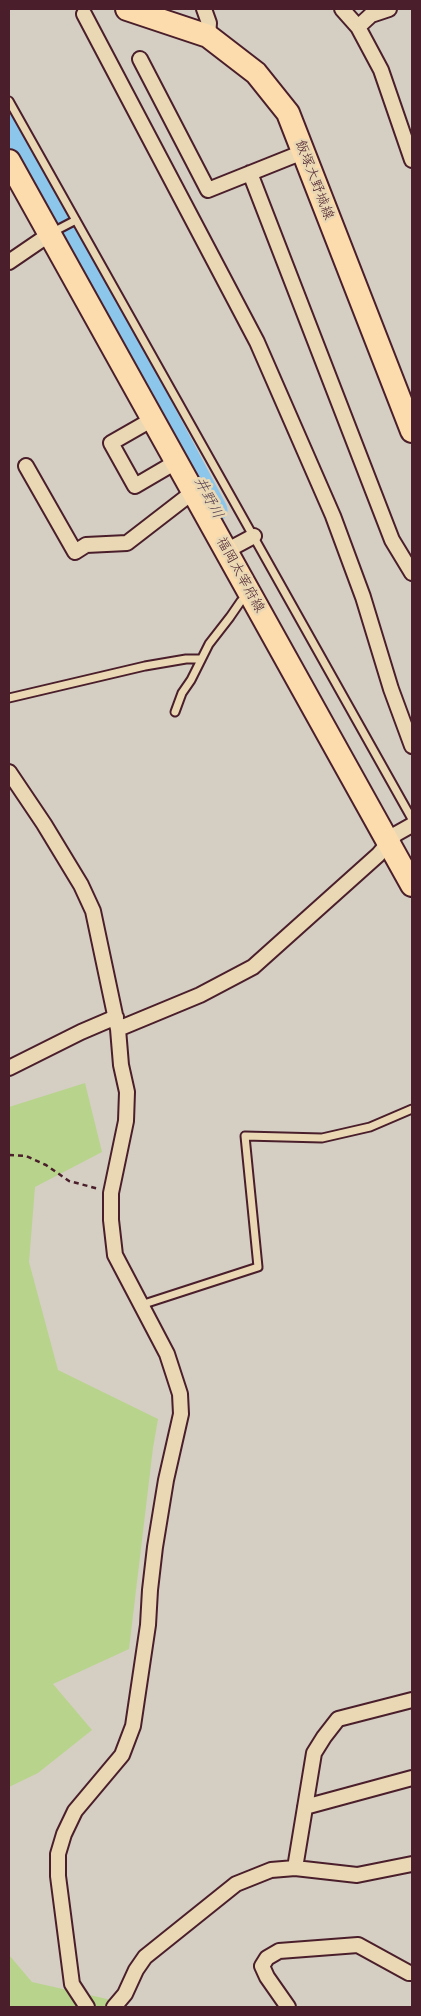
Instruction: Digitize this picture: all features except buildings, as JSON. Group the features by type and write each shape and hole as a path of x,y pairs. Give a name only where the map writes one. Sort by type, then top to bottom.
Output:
{"main road":[{"name":"飯塚大野城線","path":"127,9 208,36 256,73 288,114 412,431"},
{"name":"福岡太宰府線","path":"9,161 53,232 152,419 193,492 229,550 250,595 412,885"}],"street":[{"path":"204,9 209,23 208,36"},
{"path":"342,9 358,26 381,70 412,160"},
{"path":"358,26 371,15 389,9"},
{"path":"84,14 257,342 333,516 363,597 391,689 412,746"},
{"path":"140,59 208,190 303,152"},
{"path":"250,173 392,540 412,573"},
{"path":"9,262 53,232"},
{"path":"152,419 111,443 134,486 176,462"},
{"path":"26,466 75,552 86,545 127,543 193,492"},
{"path":"229,550 254,536"},
{"path":"9,772 44,824 81,885 94,911 117,1023 127,1092 126,1121 111,1193 111,1220 115,1254 140,1306 167,1354 180,1394 181,1414 166,1480 155,1547 148,1625 133,1726 122,1755 74,1812 64,1834 58,1854 58,1876 72,1984 87,2007"},
{"path":"9,1068 81,1032 117,1023 200,995 252,967 378,856 396,834 412,825"},
{"path":"295,1868 314,1754 338,1719 412,1700"},
{"path":"305,1807 412,1778"},
{"path":"114,2007 125,1994 136,1970 145,1957 236,1884 271,1870 295,1868 357,1875 412,1866"},
{"path":"288,2007 267,1977 262,1966 267,1958 278,1950 358,1945 412,1973"}],"lane":[{"path":"9,101 412,819"},
{"path":"53,232 76,220"},
{"path":"174,712 209,644 240,601 250,595"},
{"path":"9,698 145,666 186,659 200,659"},
{"path":"140,1306 258,1267 245,1136 322,1138 370,1127 412,1109"}],"path":[{"path":"9,1155 26,1156 46,1165 69,1181 111,1193"}],"green space":[{"path":"85,1083 102,1152 35,1187 29,1262 58,1370 158,1419 129,1649 53,1684 92,1730 38,1773 9,1787 9,1107"},
{"path":"9,1955 32,1982 116,2001 120,2007 9,2007"}],"waterway":[{"name":"井野川","path":"9,122 24,155 50,199 215,510"}]}
